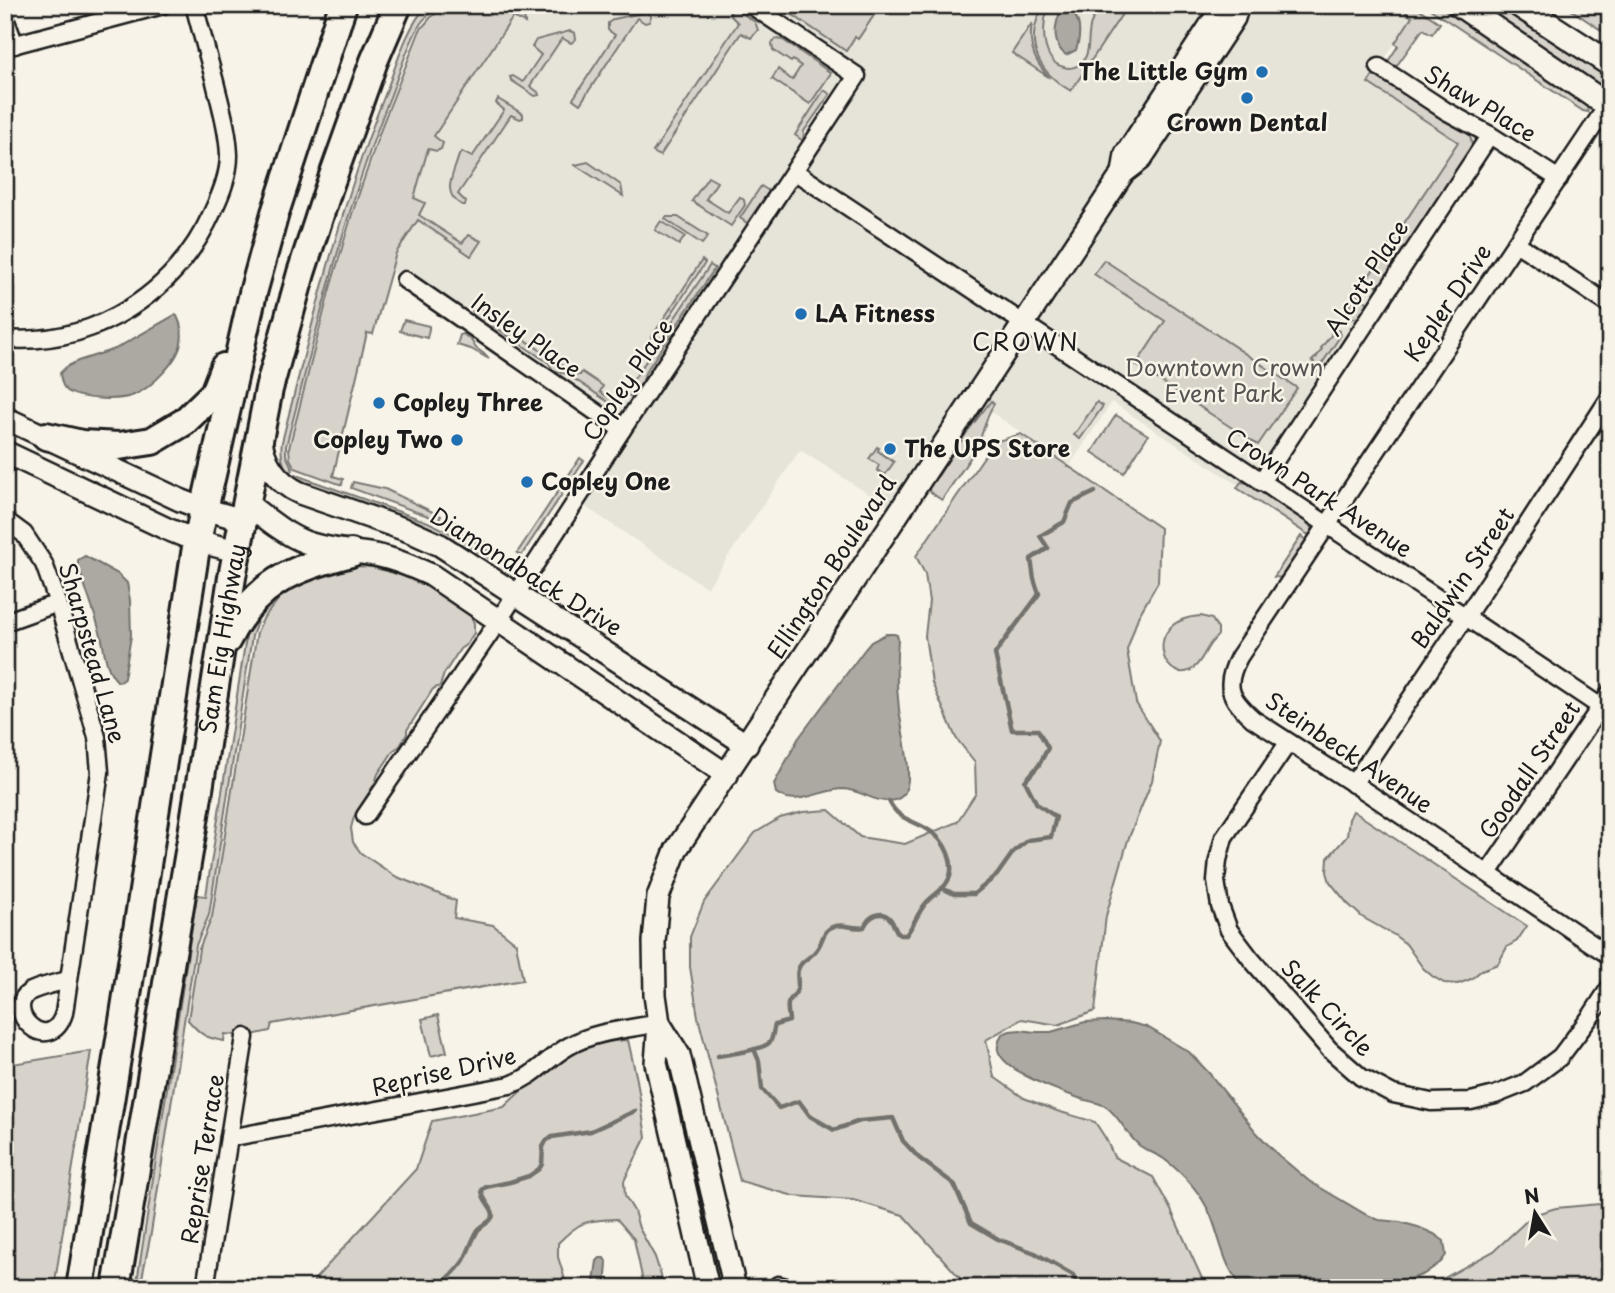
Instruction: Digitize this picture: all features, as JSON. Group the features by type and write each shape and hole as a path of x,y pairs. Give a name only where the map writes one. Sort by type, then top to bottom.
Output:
{"main road":[{"name":"Sam Eig Highway","path":"116,1288 191,842 236,551 268,389 331,179 374,61 398,5"},
{"path":"374,61 415,5"},
{"path":"1460,5 1608,106"},
{"path":"1519,5 1610,64"},
{"name":"Sam Eig Highway","path":"80,1288 204,509 253,293 275,213 342,12"},
{"path":"46,436 82,444 118,446 152,441 184,422 214,393 253,293"},
{"path":"220,434 222,463 244,512"},
{"path":"218,665 233,627 252,600 264,589 300,569 351,552"}],"street":[{"path":"5,18 10,46 163,5"},
{"path":"5,339 67,336 104,323 132,308 173,273 192,250 208,223 222,192 228,167 227,129 194,5"},
{"name":"Copley Place","path":"365,816 499,620 857,76 751,5"},
{"name":"Ellington Boulevard","path":"1123,173 1126,154 1220,11 1227,5"},
{"name":"Ellington Boulevard","path":"747,744 1123,173 1140,160 1234,18 1237,5"},
{"name":"Shaw Place","path":"1379,67 1446,111 1559,178"},
{"name":"Kepler Drive","path":"1327,526 1608,106"},
{"name":"Alcott Place","path":"1261,482 1490,135"},
{"name":"Crown Park Avenue","path":"794,171 1327,526 1607,704"},
{"path":"1516,243 1610,305"},
{"name":"Insley Place","path":"405,280 622,430"},
{"name":"Baldwin Street","path":"1353,784 1610,397"},
{"path":"5,418 204,509 244,512 305,542 376,555 431,575 727,775"},
{"name":"Diamondback Drive","path":"260,432 269,466 276,477 291,489 409,531 440,545 747,744"},
{"path":"5,452 167,529 236,551"},
{"name":"Sharpstead Lane","path":"5,520 24,534 44,564 97,737 100,772 68,980"},
{"name":"Steinbeck Avenue","path":"1327,526 1231,672 1230,689 1237,704 1253,719 1288,743 1610,956"},
{"path":"5,622 58,603"},
{"name":"Goodall Street","path":"1488,873 1607,704"},
{"name":"Salk Circle","path":"1288,743 1224,837 1216,881 1220,906 1229,930 1251,959 1329,1049 1362,1077 1393,1094 1431,1102 1471,1101 1495,1095 1525,1083 1560,1057 1610,987"},
{"path":"708,1288 656,1063 659,1023 655,995 654,942 658,897 676,850 747,744"},
{"path":"659,1023 679,1055 735,1288"},
{"name":"Reprise Drive","path":"229,1138 510,1085 534,1074 554,1056 579,1041 659,1023"},
{"name":"Reprise Terrace","path":"205,1288 245,1037"}],"shaded area":[{"path":"457,5 1413,5 1418,8 1380,66 1490,136 1253,495 1112,402 1070,465 979,404 903,516 800,450 707,588 577,501 623,431 361,249"},
{"path":"1066,9 1078,21 1079,39 1076,50 1066,55 1057,42 1056,26 1059,15"},
{"path":"175,315 182,333 179,350 163,373 141,391 128,397 102,399 75,395 65,388 60,373 66,367 115,349"},
{"path":"85,556 118,574 127,583 131,636 122,681 118,682 108,666 101,635 78,566 78,560"},
{"path":"886,634 897,635 898,639 897,691 908,772 904,795 882,801 843,789 792,799 776,793 774,784 798,739 865,649 871,642"},
{"path":"1106,1021 1147,1027 1189,1052 1257,1133 1309,1181 1379,1220 1400,1222 1434,1234 1444,1241 1446,1255 1424,1274 1389,1288 1245,1288 1232,1273 1207,1208 1191,1184 1178,1171 1164,1159 1140,1146 1105,1106 1033,1080 1010,1066 998,1050 1002,1034 1010,1031 1051,1032 1085,1022"},
{"path":"604,1258 607,1263 605,1288 593,1288 597,1261"}],"green space":[{"path":"427,5 441,5 421,23 408,49 345,226 286,446 286,455 293,470 288,474 282,458 282,442 341,222 403,47 413,25"},
{"path":"447,5 543,5 523,10 525,23 513,17 434,136 443,143 441,149 428,149 414,198 425,203 419,215 462,243 469,235 481,241 471,256 418,220 396,253 373,334 367,333 333,476 343,479 342,485 295,468 290,459 289,448 329,292 383,123 420,30"},
{"path":"778,5 881,5 858,39 855,37 846,51"},
{"path":"1044,5 1050,5 1044,31 1047,50 1056,64 1068,68 1078,65 1086,56 1091,22 1100,8 1098,5 1128,5 1071,91 1049,74 1036,54 1034,31"},
{"path":"1401,5 1413,5 1440,23 1432,34 1423,29 1395,68 1387,63 1398,46 1395,43 1412,17"},
{"path":"1424,5 1437,5 1586,103 1588,112 1583,111"},
{"path":"1473,5 1500,5 1534,25 1610,76 1610,96"},
{"path":"1564,5 1601,5 1610,12 1610,36"},
{"path":"733,9 755,22 758,30 751,38 741,33 660,156 653,152 738,23 730,15"},
{"path":"646,12 651,16 649,22 645,23 637,18 580,104 573,99 615,35 608,30 608,23 614,19"},
{"path":"1032,23 1034,53 1050,78 1012,53"},
{"path":"570,31 575,33 576,39 571,43 562,38 530,86 539,95 535,96 511,80 510,77 513,76 523,82 541,55 532,47 536,40"},
{"path":"776,39 783,40 831,73 810,104 772,79 778,69 792,80 801,66 773,50 772,43"},
{"path":"1375,72 1466,129 1472,146 1470,157 1457,169 1396,262 1396,266 1383,284 1377,286 1367,279 1458,142 1368,83"},
{"path":"824,90 830,94 804,131 803,141 795,135"},
{"path":"498,99 523,114 523,118 511,115 458,194 466,202 462,205 455,200 450,189 459,155 462,152 472,157 504,110 496,103"},
{"path":"588,162 621,185 623,196 575,165"},
{"path":"708,177 717,182 706,199 728,213 740,197 744,200 745,205 731,226 692,201"},
{"path":"761,186 769,191 747,223 740,218"},
{"path":"678,217 708,236 702,244 665,219"},
{"path":"661,221 685,236 679,245 655,230"},
{"path":"702,260 705,263 643,357 640,355"},
{"name":"Downtown Crown Event Park","path":"1104,260 1297,388 1258,445 1136,365 1165,321 1094,274"},
{"path":"710,265 715,268 645,373 633,397 624,394"},
{"path":"1357,295 1367,302 1368,308 1363,316 1351,319 1343,315"},
{"path":"474,306 576,375 582,372 603,386 600,392 612,400 610,403 567,374 553,371 549,363 495,327 480,323 472,310"},
{"path":"404,320 429,326 427,338 400,331"},
{"path":"1334,328 1341,335 1317,371 1311,367 1314,362 1312,361"},
{"path":"463,334 489,359 457,345 460,335"},
{"path":"991,401 994,404 977,446 942,500 930,492 928,485 938,476"},
{"path":"1097,402 1103,406 1080,439 1074,435"},
{"path":"1116,415 1148,435 1124,473 1092,452"},
{"path":"1021,434 1160,528 1158,582 1138,617 1127,650 1136,703 1160,741 1152,781 1128,840 1106,916 1095,1011 1058,1025 1022,1019 986,1040 994,1077 1024,1098 1095,1122 1114,1157 1153,1177 1204,1283 1212,1288 969,1288 903,1215 853,1200 794,1196 740,1181 698,1017 690,967 690,937 704,902 755,833 780,818 803,812 829,810 860,837 905,844 957,822 976,793 975,762 956,738 932,683 925,636 929,601 925,574 916,556 994,442"},
{"path":"877,447 878,451 894,462 885,475 877,470 879,465 869,459"},
{"path":"580,458 584,461 521,556 517,553"},
{"path":"296,474 428,522 453,534 492,560 489,565 306,486 292,478"},
{"path":"353,482 385,489 441,516 439,520 351,488"},
{"path":"1241,482 1249,483 1307,522 1312,529 1311,535 1237,488"},
{"path":"450,519 495,549 495,556 448,524"},
{"path":"1301,536 1308,542 1284,578 1274,577"},
{"path":"340,565 372,567 407,577 427,586 470,615 474,623 474,633 460,649 444,674 440,686 433,689 400,746 394,750 378,774 354,817 351,828 353,842 361,853 395,876 456,901 454,918 493,925 516,943 523,980 272,1024 270,1031 252,1035 239,1032 235,1035 225,1034 224,1041 207,1037 188,1020 199,949 212,917 257,632 264,617 278,600 274,592"},
{"path":"274,600 258,619 252,636 209,915 196,945 151,1233 140,1288 136,1288 197,895 206,896 246,637 255,615"},
{"path":"1201,616 1212,619 1218,629 1218,635 1191,670 1181,672 1172,668 1163,650 1164,638 1170,628 1182,620"},
{"path":"1353,811 1527,926 1517,941 1507,947 1498,964 1458,984 1444,983 1423,968 1406,944 1362,917 1347,903 1330,882 1327,872 1328,858 1347,836"},
{"path":"438,1015 447,1052 431,1056 422,1019"},
{"path":"628,1040 646,1137 624,1181 625,1196 655,1257 665,1288 641,1288 642,1277 634,1239 617,1219 584,1223 558,1243 558,1257 565,1288 312,1288 315,1279 416,1169 432,1121 504,1107 524,1088 568,1055 594,1045"},
{"path":"91,1051 54,1288 5,1288 5,1061 7,1065"},
{"path":"1600,1204 1610,1208 1610,1288 1426,1288 1494,1251 1533,1215 1556,1208"}],"waterway":[{"path":"942,888 954,894 974,894 997,875 1014,851 1028,840 1051,837 1056,817 1037,804 1025,781 1039,765 1048,748 1038,730 1012,730 995,654 1039,594 1031,559 1048,548 1040,536 1064,522 1072,503 1095,492"},
{"path":"718,1056 766,1045 771,1040 775,1025 789,1021 788,1004 797,990 799,967 819,946 829,929 840,925 864,927 872,917 884,914 900,935 906,935 923,907 946,884 951,869 944,846 934,833 896,812 889,801"},
{"path":"754,1049 759,1061 762,1089 779,1108 799,1101 810,1116 834,1130 860,1121 893,1118 903,1141 919,1158 954,1184 971,1223 998,1239 1035,1253 1073,1275 1080,1288"},
{"path":"438,1288 464,1260 478,1230 493,1217 482,1190 529,1176 539,1169 543,1147 552,1137 591,1131 635,1111"}],"place":[{"name":"The Little Gym","path":"1262,72"},
{"name":"Crown Dental","path":"1247,98"},
{"name":"LA Fitness","path":"801,314"},
{"name":"Copley Three","path":"379,403"},
{"name":"Copley Two","path":"457,440"},
{"name":"The UPS Store","path":"890,449"},
{"name":"Copley One","path":"527,482"}],"district":[{"name":"CROWN","path":"1026,343"}]}
